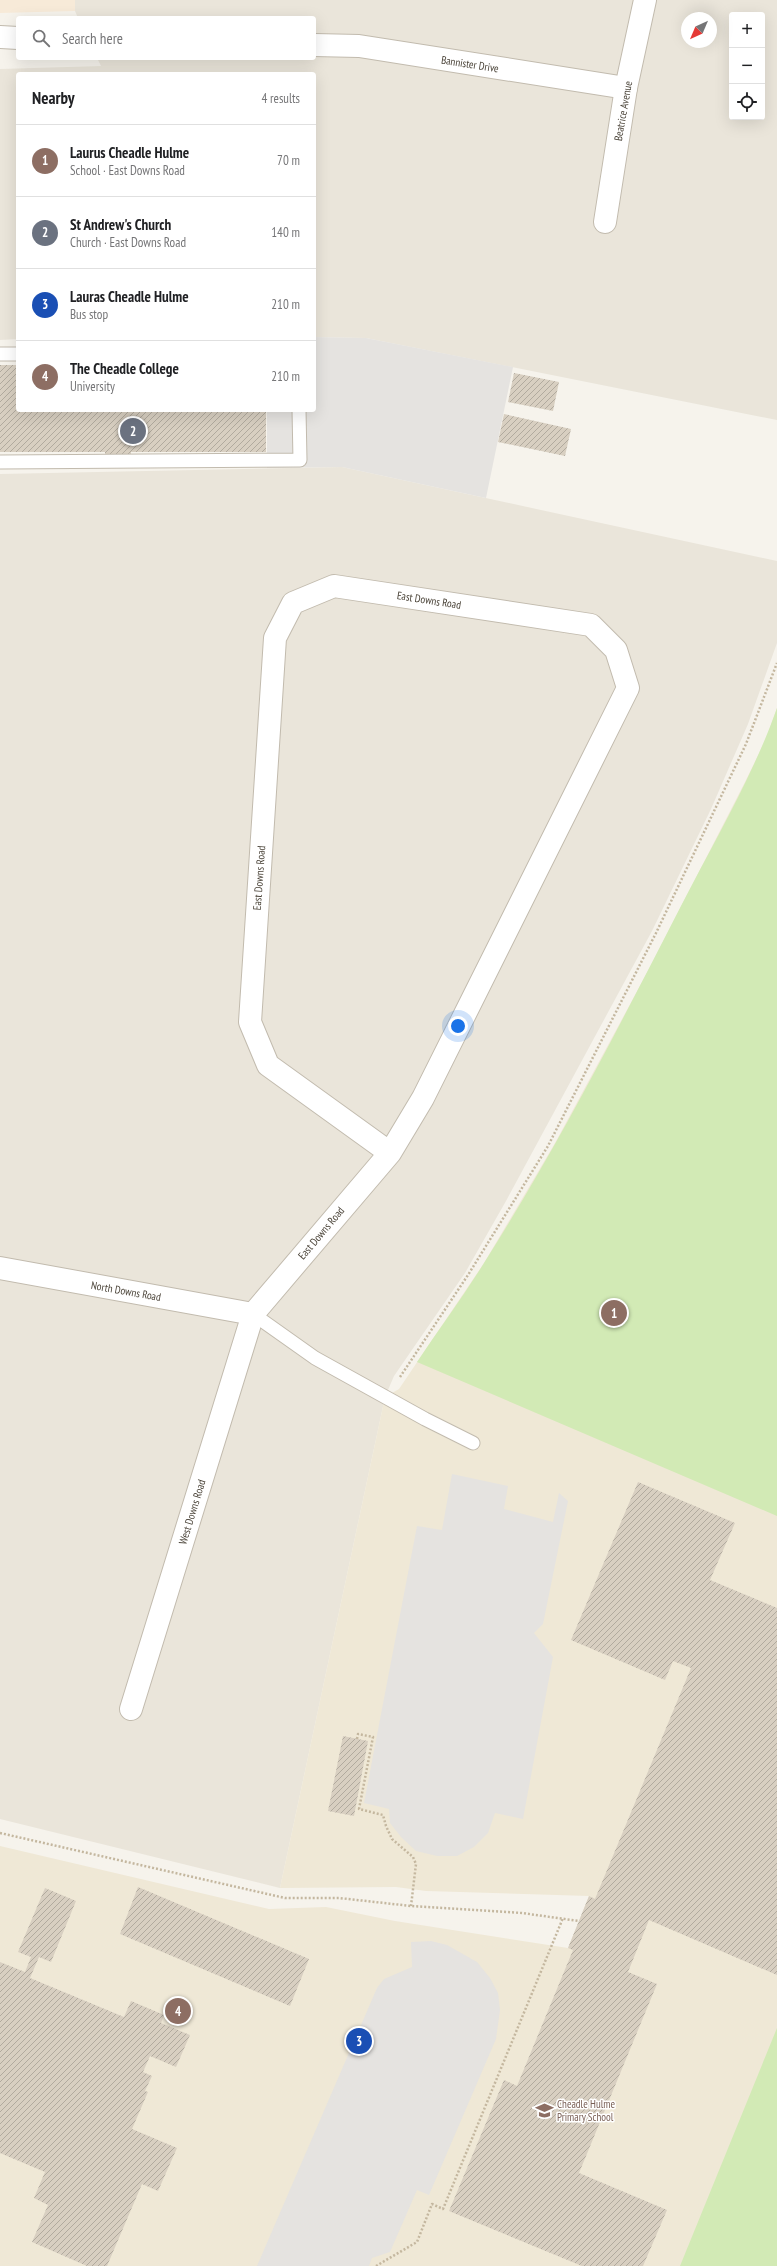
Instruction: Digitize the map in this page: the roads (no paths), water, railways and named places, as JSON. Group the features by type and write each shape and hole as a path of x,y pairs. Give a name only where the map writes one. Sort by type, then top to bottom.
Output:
{"street":[{"name":"Beatrice Avenue","path":"605,222 626,88 645,0"},
{"path":"0,37 16,38"},
{"name":"Bannister Drive","path":"316,45 359,46 626,88"},
{"name":"East Downs Road","path":"253,1314 390,1153 423,1098 628,688 616,650 590,625 334,586 293,604 275,638 250,1022 268,1065 390,1153"},
{"name":"North Downs Road","path":"0,1268 253,1314"},
{"name":"West Downs Road","path":"131,1709 253,1314"}],"lane":[{"path":"0,354 16,354"},
{"path":"0,462 300,460 299,412"},
{"path":"253,1314 315,1358 473,1443"}],"place":[{"name":"St Andrew's Church","path":"133,431"},
{"name":"Laurus Cheadle Hulme","path":"614,1313"},
{"name":"The Cheadle College","path":"178,2011"},
{"name":"Lauras Cheadle Hulme","path":"359,2041"},
{"name":"Cheadle Hulme Primary School","path":"544,2110"}]}
